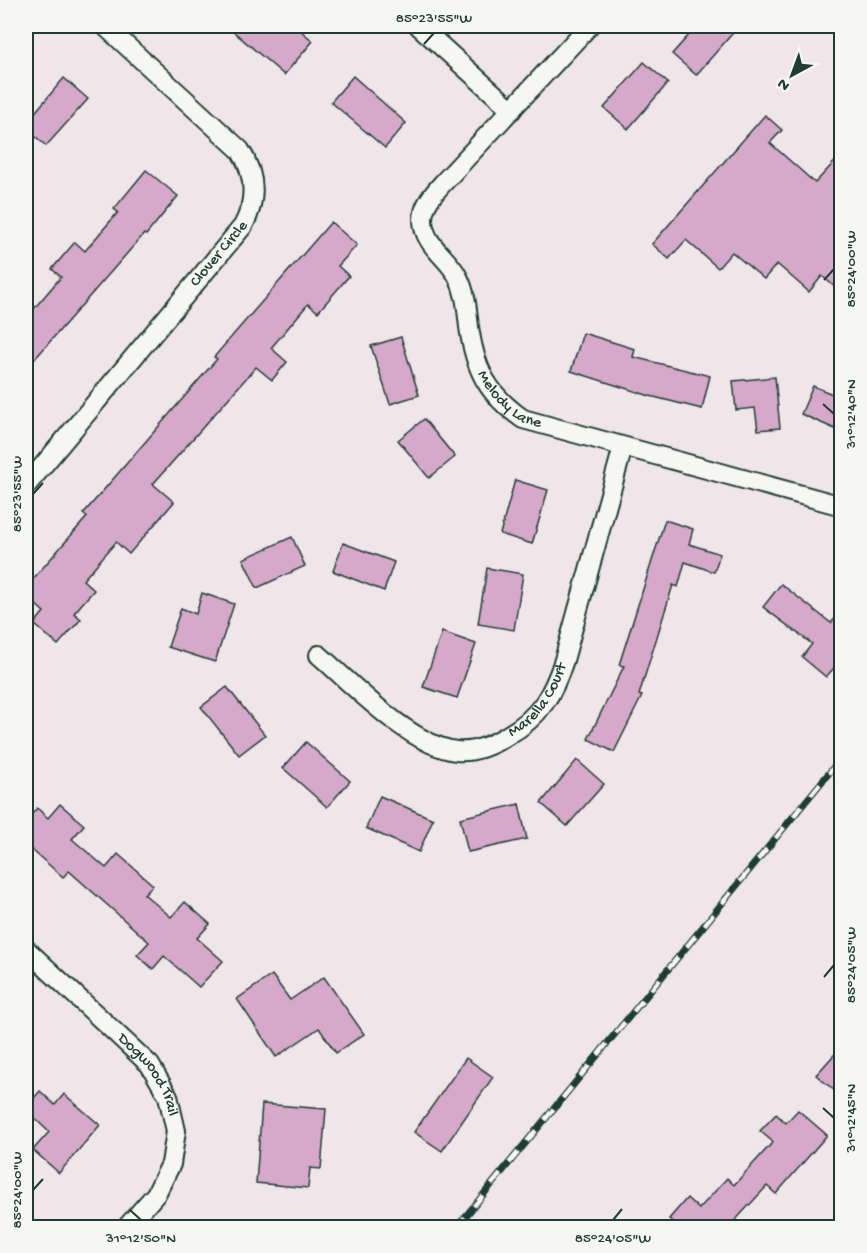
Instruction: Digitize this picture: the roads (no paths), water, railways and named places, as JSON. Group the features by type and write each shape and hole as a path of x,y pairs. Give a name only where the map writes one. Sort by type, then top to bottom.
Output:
{"street":[{"name":"Clover Circle","path":"26,486 243,226 253,200 252,173 240,150 105,26"},
{"path":"419,26 512,110"},
{"name":"Melody Lane","path":"589,26 433,195 426,207 423,219 426,234 432,245 457,275 465,294 472,351 481,374 491,392 507,408 523,418 842,506"},
{"name":"Marella Court","path":"319,655 384,712 433,745 457,751 479,748 498,741 519,729 539,711 555,686 623,447"},
{"name":"Dogwood Trail","path":"26,949 150,1065 168,1096 176,1131 171,1164 156,1194 126,1227"}],"railway":[{"path":"456,1228 842,757"}]}
